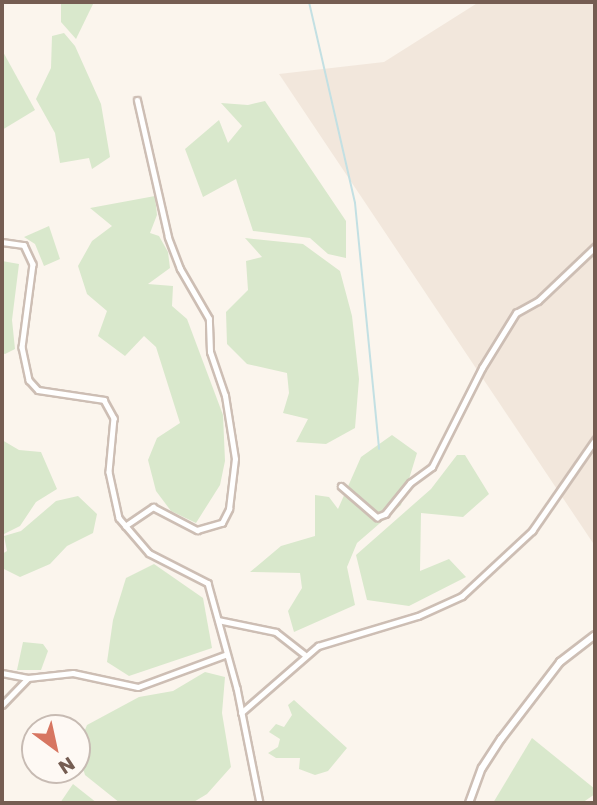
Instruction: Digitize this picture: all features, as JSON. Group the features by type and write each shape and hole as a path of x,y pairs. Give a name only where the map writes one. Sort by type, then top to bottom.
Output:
{"street":[{"path":"125,526 153,507 197,530 222,523 229,509 235,459 225,396 210,352 209,319 180,269 168,237 137,100"},
{"path":"2,242 24,245 33,264 22,347 29,380 38,390 97,396 111,409 111,494 125,526 149,553 208,583 242,713 260,803"},
{"path":"341,486 377,517 384,514 410,483 432,467 460,408 516,313 538,301 595,247"},
{"path":"242,713 304,654 318,646 418,616 462,596 532,531 595,440"},
{"path":"218,620 276,632 304,654"},
{"path":"469,803 482,768 501,739 560,662 595,635"},
{"path":"2,673 28,678 73,673 138,687 225,655"},
{"path":"2,705 28,678"}],"shaded area":[{"path":"479,2 595,2 595,546 279,74 384,62"}],"green space":[{"path":"61,2 94,2 76,39 61,22"},
{"path":"64,33 75,46 101,104 110,157 92,169 89,158 60,163 55,133 36,99 51,68 52,36"},
{"path":"2,50 35,110 2,130"},
{"path":"265,101 346,221 346,258 328,254 310,238 253,231 236,179 203,197 185,149 219,120 228,143 242,126 221,103 248,105"},
{"path":"155,196 157,215 150,233 159,236 168,252 170,268 148,284 173,286 172,306 187,319 223,415 225,461 220,485 196,523 171,511 156,491 148,460 157,438 180,423 156,347 144,336 125,356 98,336 107,311 87,294 78,266 92,241 112,226 90,208"},
{"path":"49,226 60,259 44,266 35,244 24,237"},
{"path":"245,238 303,244 340,271 352,316 359,379 355,428 326,444 296,442 308,419 283,413 289,393 287,373 247,364 227,344 226,312 248,290 246,261 262,257"},
{"path":"2,261 19,264 12,320 15,349 5,354 2,353"},
{"path":"392,435 417,453 401,505 357,543 347,567 355,605 294,632 288,611 302,588 300,573 250,572 281,546 315,536 315,495 329,497 338,509 361,457"},
{"path":"2,440 19,450 41,452 57,489 36,502 20,526 2,535"},
{"path":"457,455 465,455 489,494 463,517 421,513 420,571 449,559 466,577 409,606 367,600 356,555 431,489"},
{"path":"78,496 97,514 93,533 67,546 50,564 20,577 2,568 2,554 7,551 4,536 21,531 56,501"},
{"path":"154,564 203,598 212,648 129,676 107,662 113,620 126,578"},
{"path":"23,642 43,644 48,651 41,670 17,670"},
{"path":"205,672 225,677 222,713 231,767 207,794 192,803 120,803 91,780 91,723 139,697 173,691"},
{"path":"294,700 347,748 328,771 315,775 299,769 300,758 276,758 268,753 278,747 280,739 269,732 276,724 284,727 292,715 288,705"},
{"path":"532,738 595,789 595,794 582,803 493,803"},
{"path":"73,784 97,803 60,803"}],"waterway":[{"path":"309,2 355,203 379,449"}]}
